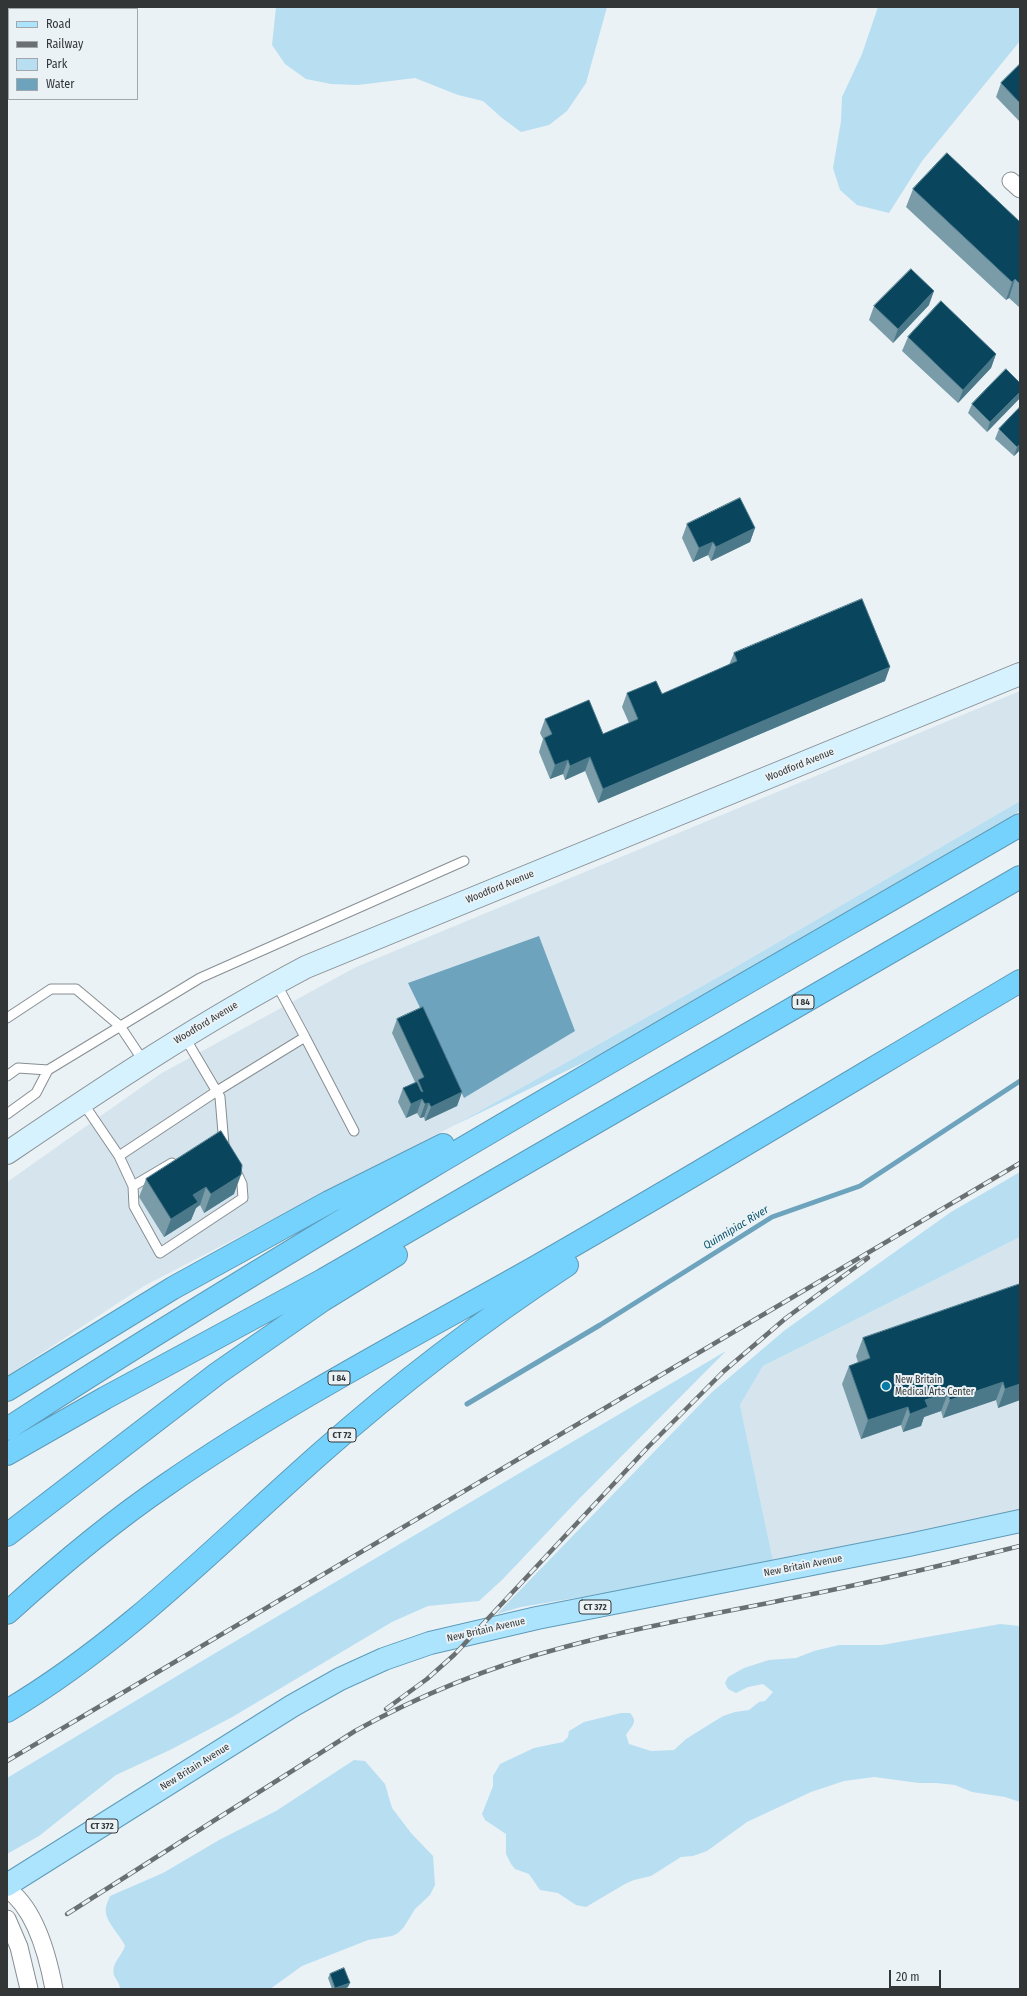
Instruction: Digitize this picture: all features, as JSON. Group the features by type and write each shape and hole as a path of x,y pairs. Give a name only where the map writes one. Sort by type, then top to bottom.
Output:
{"highway":[{"path":"7,1429 240,1281 558,1093 1020,825"},
{"name":"I 84","path":"7,1454 105,1398 323,1280 1020,877"},
{"name":"I 84","path":"7,1613 110,1526 164,1486 218,1450 327,1385 536,1267 692,1176 1020,982"},
{"path":"7,1390 109,1326 256,1242 381,1175 558,1093"},
{"path":"7,1535 172,1407 276,1332 323,1300 514,1181 551,1156 586,1128"},
{"name":"CT 72","path":"7,1711 57,1680 131,1625 176,1587 321,1454 425,1366 502,1308 646,1212 692,1176"}],"main road":[{"name":"New Britain Avenue","path":"7,1885 292,1706 340,1679 384,1659 430,1643 537,1618 910,1545 1020,1521"}],"street":[{"name":"Woodford Avenue","path":"7,1153 184,1036 276,983 306,968 1020,674"},
{"path":"7,1889 18,1898 28,1913 41,1941 50,1969 54,1989"},
{"path":"7,1919 19,1947 29,1989"}],"lane":[{"path":"7,1114 36,1093 48,1070 200,978 464,861"},
{"path":"276,983 354,1131"},
{"path":"7,1018 51,988 76,989 120,1026 144,1062"},
{"path":"83,1103 119,1156 133,1186 134,1206 160,1253 243,1198 242,1184 219,1134 220,1096 184,1036"},
{"path":"119,1156 217,1091 305,1036"},
{"path":"7,1076 18,1068 48,1070"},
{"path":"133,1186 178,1159"}],"shaded area":[{"path":"1020,691 1020,801 727,972 455,1125 144,1286 7,1376 7,1182 160,1074 356,967"},
{"name":"New Britain Medical Arts Center","path":"1020,1237 1020,1510 774,1565 740,1405 763,1366"}],"green space":[{"path":"276,7 607,7 586,83 567,111 549,125 521,132 483,101 458,95 415,78 358,85 331,84 306,79 285,64 272,45"},
{"path":"878,7 1020,7 1020,41 922,161 889,213 857,205 840,190 833,168 841,121 842,97 862,54"},
{"path":"1020,801 1020,811 597,1056 455,1125 727,972"},
{"path":"1020,1172 1020,1237 763,1366 740,1405 774,1565 521,1607 497,1614 711,1393 785,1330 951,1212"},
{"path":"726,1351 576,1502 502,1580 479,1601 428,1606 392,1622 234,1716 172,1749 116,1775 39,1836 7,1854 7,1778"},
{"path":"1000,1624 1020,1626 1020,1802 1005,1797 972,1792 955,1785 919,1783 874,1777 844,1781 811,1792 747,1822 707,1851 693,1856 681,1857 651,1876 625,1884 586,1907 576,1905 558,1893 540,1890 529,1874 515,1869 506,1854 506,1834 485,1820 482,1814 493,1786 493,1776 500,1764 534,1748 563,1742 568,1737 569,1731 584,1722 621,1713 630,1713 633,1716 634,1722 626,1735 629,1744 651,1751 674,1750 686,1739 723,1716 749,1710 759,1702 765,1701 773,1692 763,1684 748,1687 736,1693 728,1689 725,1683 728,1677 744,1668 769,1660 796,1658 814,1651 839,1645 882,1645"},
{"path":"354,1760 365,1761 385,1784 392,1808 411,1833 433,1856 435,1885 430,1895 415,1909 404,1927 398,1933 392,1936 368,1940 302,1966 270,1989 120,1989 119,1983 113,1971 115,1963 125,1946 108,1920 106,1908 110,1896 163,1873 219,1840 276,1811"}],"water":[{"path":"539,936 575,1031 464,1098 408,983"}],"building":[{"path":"1020,64 1020,103 1001,83"},
{"path":"947,153 1020,222 1020,284 1015,279 1012,282 913,189"},
{"path":"911,269 934,291 898,329 874,306"},
{"path":"941,301 996,354 963,390 908,337"},
{"path":"1006,369 1020,383 1020,392 990,422 972,404"},
{"path":"1020,407 1020,444 1017,447 999,429"},
{"path":"740,498 755,528 716,547 713,542 699,548 687,524"},
{"path":"862,599 890,667 603,789 590,757 570,766 568,760 555,765 544,738 552,734 545,719 589,700 603,734 638,719 627,693 656,681 662,694 737,661 734,653"},
{"path":"423,1007 462,1092 431,1107 429,1103 425,1104 422,1099 411,1104 403,1088 417,1082 421,1091 423,1092 418,1080 424,1077 397,1019"},
{"path":"221,1131 242,1165 241,1175 211,1194 206,1187 193,1195 198,1202 171,1219 146,1179"},
{"path":"1020,1284 1020,1384 1005,1389 1003,1382 950,1400 948,1393 925,1400 928,1407 910,1414 908,1407 868,1420 849,1366 870,1358 863,1338"},
{"path":"344,1968 350,1983 335,1988 330,1974"}],"waterway":[{"name":"Quinnipiac River","path":"467,1404 600,1325 772,1217 860,1186 1020,1081"}],"railway":[{"path":"7,1761 1020,1163"},
{"path":"386,1709 427,1679 454,1655 649,1446 724,1371 786,1318 868,1258"},
{"path":"67,1914 355,1731 404,1706 455,1683 508,1664 590,1640 850,1586 1020,1546"}],"place":[{"name":"New Britain Medical Arts Center","path":"886,1386"}]}
